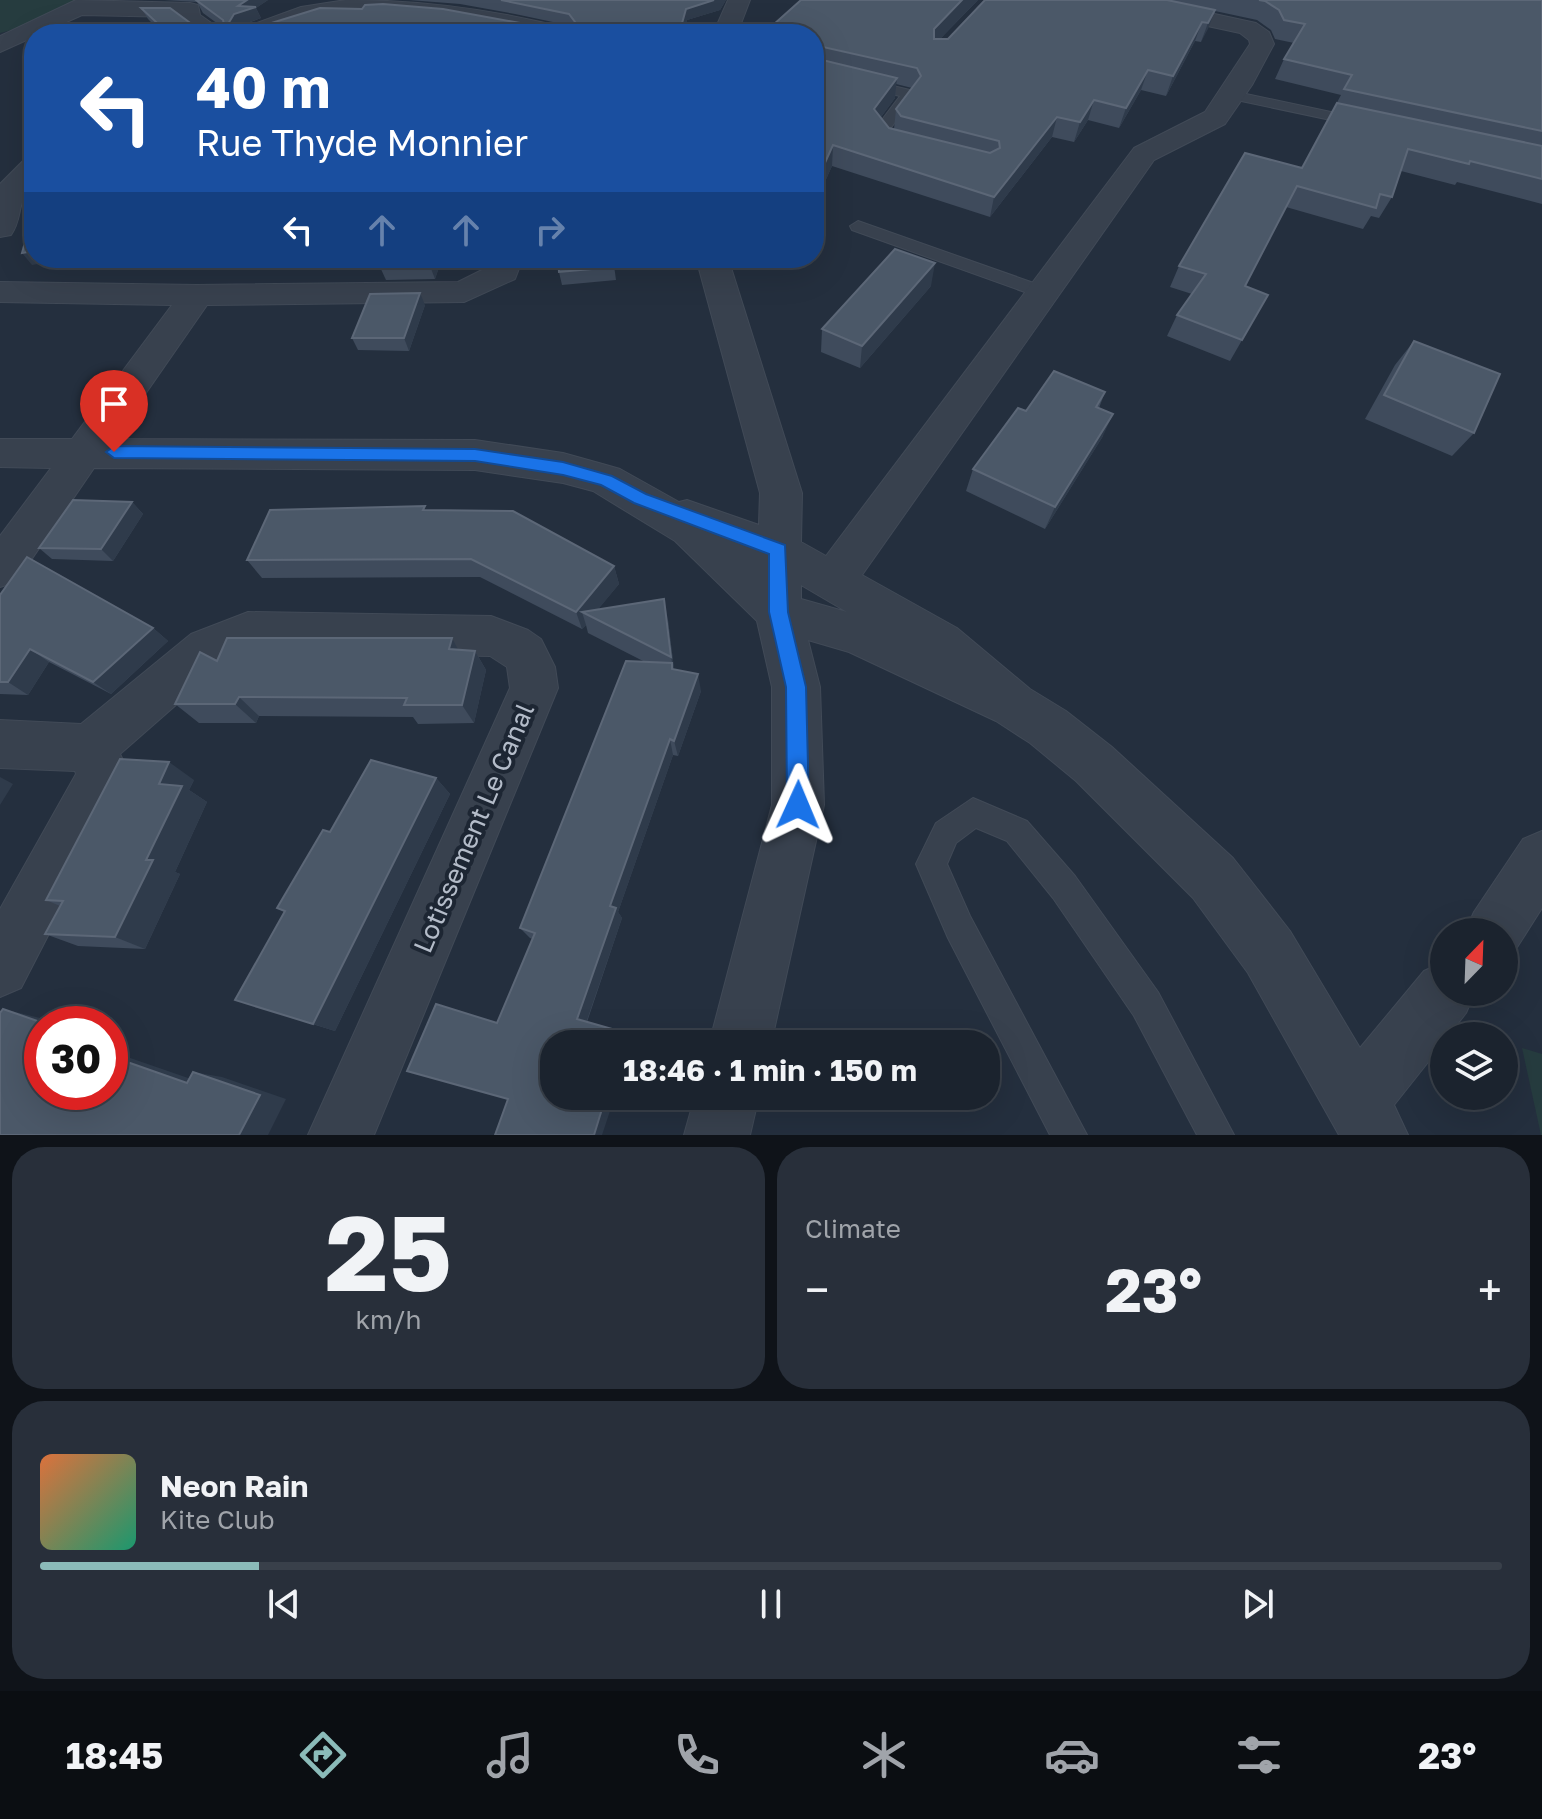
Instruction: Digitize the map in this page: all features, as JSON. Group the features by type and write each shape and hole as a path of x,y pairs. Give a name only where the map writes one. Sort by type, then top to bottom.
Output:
{"street":[{"path":"729,24 739,0"},
{"path":"833,581 1144,154 1215,118 1262,44 1261,37 1248,28 1118,0"},
{"path":"46,24 89,4 197,5"},
{"path":"197,5 188,17 199,24"},
{"path":"278,24 313,12 343,8 440,9 513,24"},
{"path":"0,45 24,34"},
{"path":"0,228 7,194 24,176"},
{"path":"0,292 197,295 464,292 503,272 504,268"},
{"path":"715,268 781,493 778,612 796,687 798,805 743,1030"},
{"path":"0,569 197,295"},
{"path":"0,453 475,455 563,468 606,480 690,529 778,612 860,635 1013,705 1048,727 1094,764 1213,878 1269,952 1366,1118 1436,1006"},
{"path":"640,498 778,550 940,642 1013,705"},
{"name":"Lotissement Le Canal","path":"90,748 208,648 248,632 491,636 516,644 533,662 534,688 341,1135"},
{"path":"0,744 90,748 104,775 0,967"},
{"path":"1503,918 1542,858"},
{"path":"717,1135 723,1110"}],"lane":[{"path":"824,73 909,94 882,129 892,142 919,149"},
{"path":"1232,95 1371,125"},
{"path":"858,226 1042,292"},
{"path":"1069,1135 959,927 931,864 946,833 973,812 1017,831 1064,887 1146,1004 1216,1135"}],"green space":[{"path":"0,0 76,0 32,24 0,33"},
{"path":"1522,1048 1542,1054 1542,1135 1541,1135"}],"building":[{"path":"196,0 247,0 238,6 256,7 234,14 228,24 224,24"},
{"path":"501,0 714,0 686,9 682,24 573,24 575,22 569,14"},
{"path":"801,0 962,0 934,29 934,39 948,39 985,0 1167,0 1215,10 1208,23 1202,22 1173,76 1148,70 1126,108 1094,100 1080,122 1057,117 994,197 833,145 824,165 824,60 897,78 874,109 889,128 990,153 1000,148 999,141 901,116 896,109 921,76 917,68 824,47 824,24 774,24"},
{"path":"1259,0 1542,0 1542,131 1344,89 1352,75 1284,59 1305,24 1284,20 1279,10"},
{"path":"383,4 443,9 526,24 268,24 320,8 362,9 365,5"},
{"path":"141,8 170,8 192,24 158,24"},
{"path":"1337,103 1542,146 1542,179 1408,149 1392,197 1380,194 1376,208 1297,186 1245,286 1268,295 1242,340 1177,315 1206,274 1179,266 1245,153 1302,168"},
{"path":"895,249 935,263 862,346 822,329"},
{"path":"559,268 603,268 559,272"},
{"path":"420,293 404,338 352,338 370,294"},
{"path":"1414,341 1500,374 1474,433 1384,395"},
{"path":"1054,371 1105,392 1096,407 1113,414 1055,507 973,469 1018,408 1026,411"},
{"path":"73,500 132,502 101,549 39,548"},
{"path":"425,506 423,510 513,511 614,566 576,612 471,559 247,560 270,510"},
{"path":"27,557 153,628 93,682 30,649 8,682 0,682 0,595"},
{"path":"664,599 671,657 582,612"},
{"path":"227,638 452,638 449,649 475,651 462,705 404,705 407,698 239,697 235,704 175,704 200,652 217,661"},
{"path":"626,661 672,663 672,669 698,674 674,741 670,739 610,906 616,908 577,1019 616,1030 540,1030 540,1110 602,1110 594,1135 495,1135 508,1099 407,1071 436,1004 497,1023 535,933 520,928"},
{"path":"120,759 169,762 159,784 182,786 146,860 153,860 115,937 45,934 63,901 46,900"},
{"path":"371,760 436,778 313,1024 235,1000 285,911 277,908 323,830 330,832"},
{"path":"3,1009 24,1016 24,1110 128,1110 128,1062 187,1083 193,1072 260,1095 239,1135 0,1135 0,1013"}],"route":[{"path":"114,452 475,455 563,468 606,480 640,498 778,550 778,612 796,687 798,805"}]}
